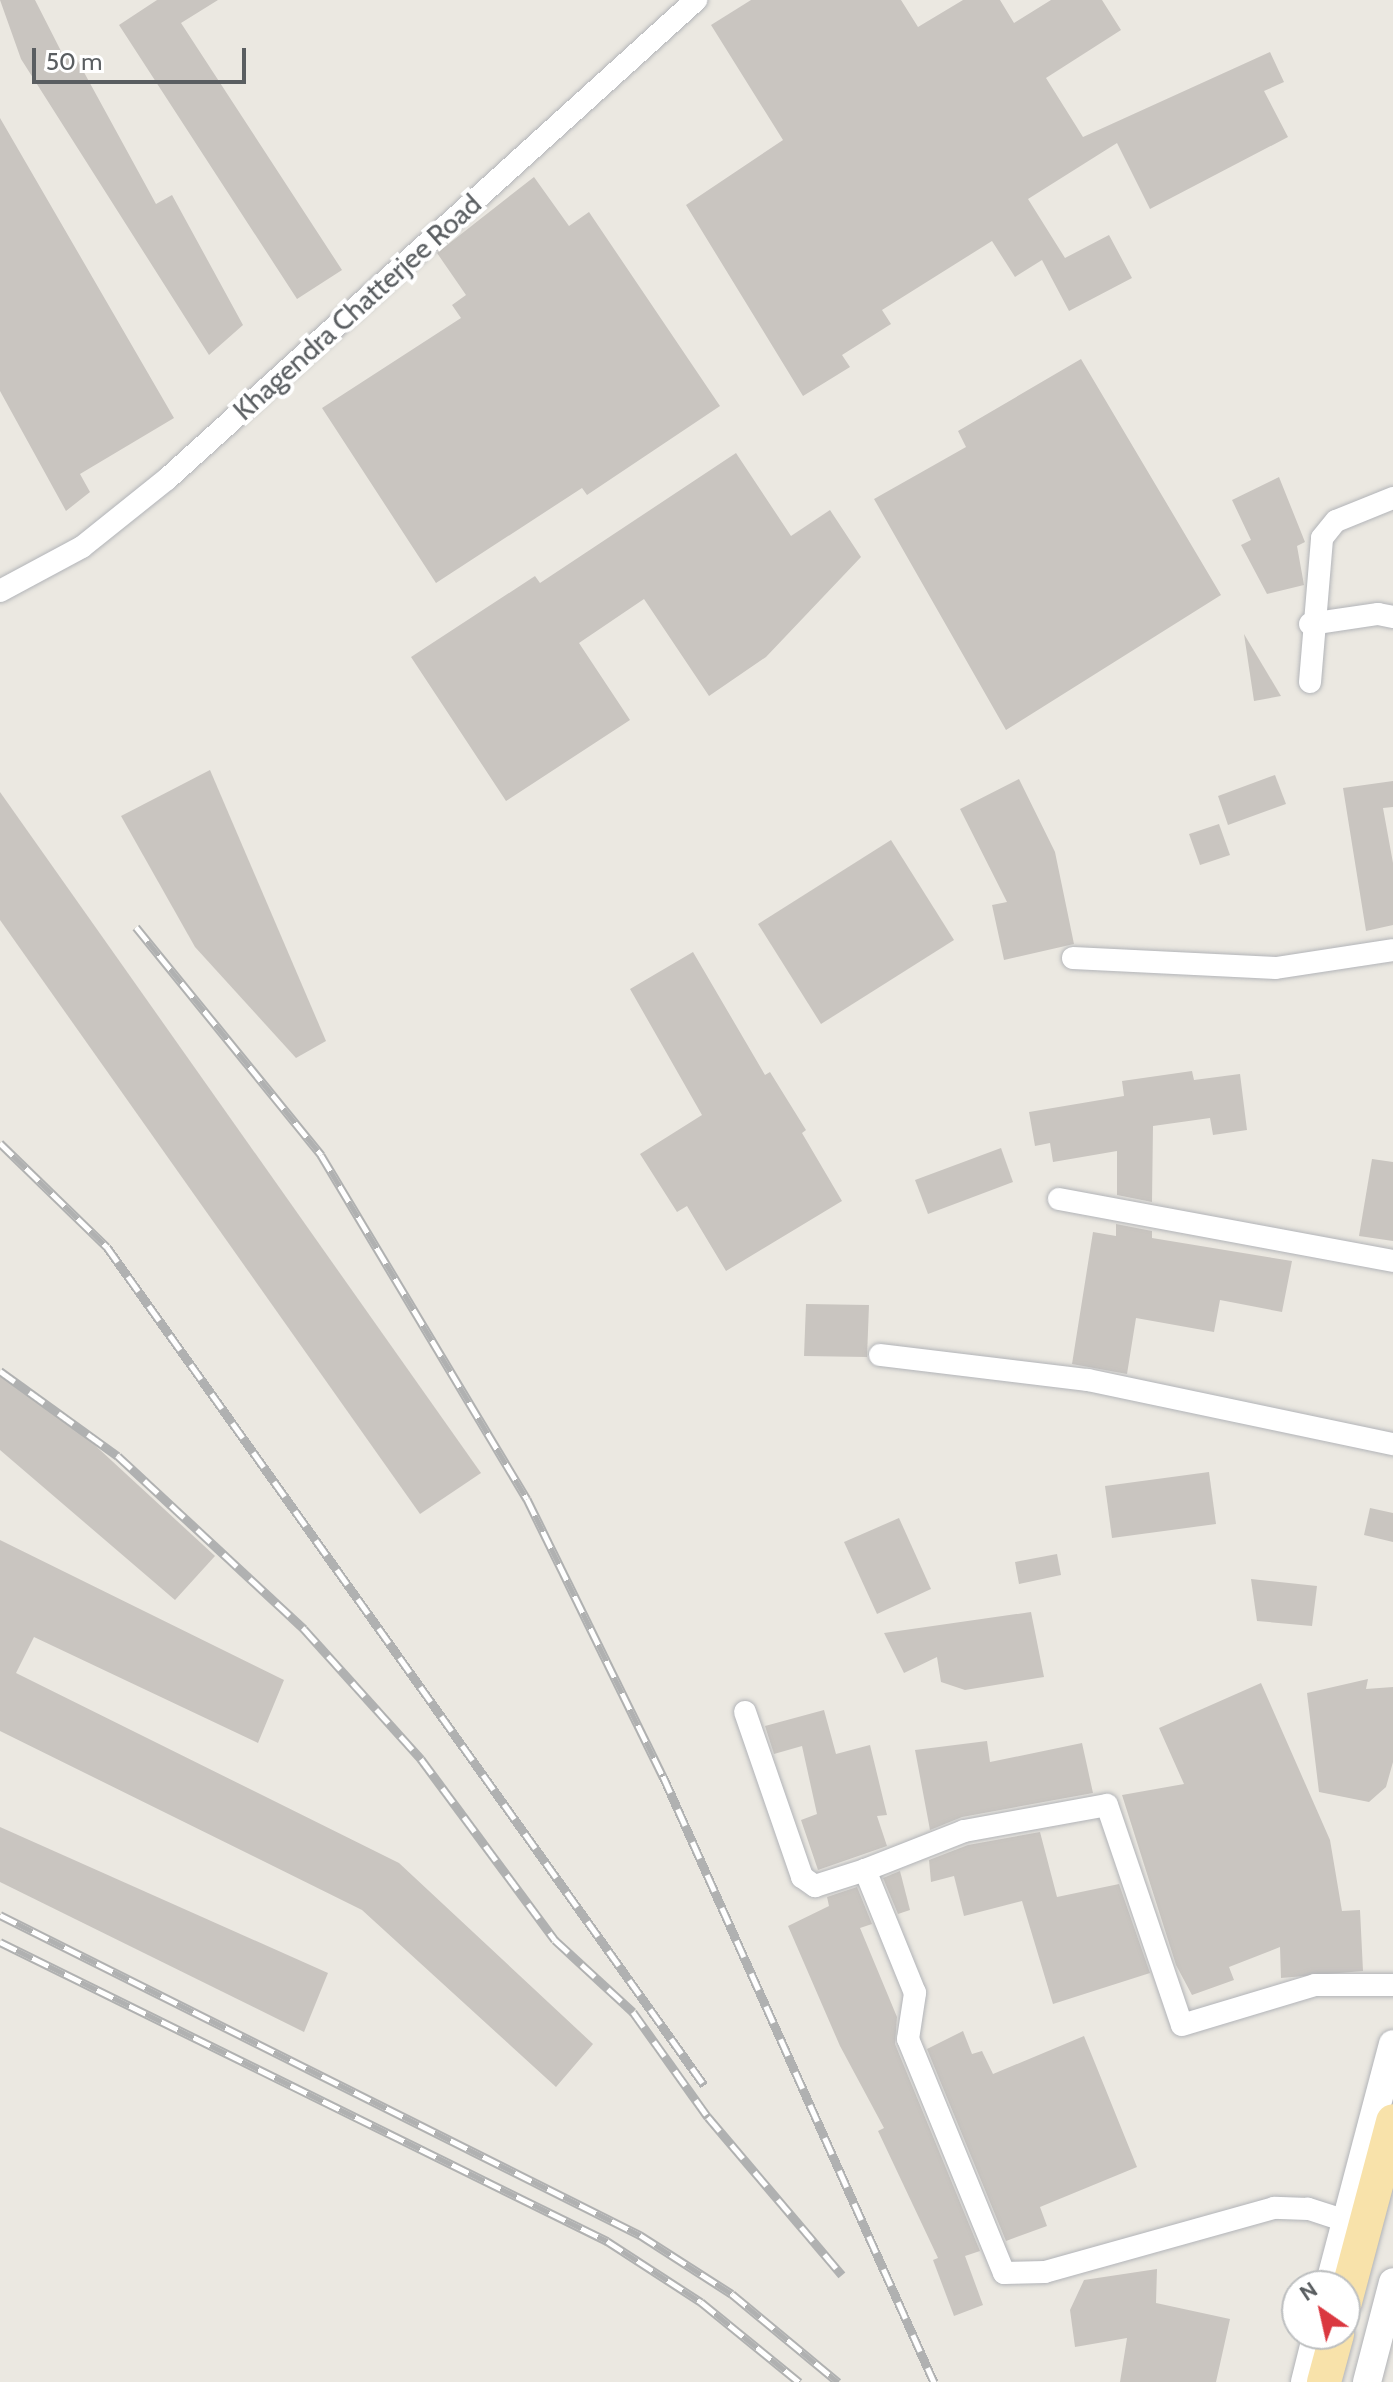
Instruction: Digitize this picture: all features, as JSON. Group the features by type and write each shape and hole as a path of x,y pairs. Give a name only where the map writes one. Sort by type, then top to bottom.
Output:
{"main road":[{"path":"1353,2270 1393,2121"},
{"path":"1324,2382 1333,2350"}],"street":[{"name":"Khagendra Chatterjee Road","path":"0,591 82,547 167,479 696,0"},
{"path":"1310,682 1310,624 1322,538 1336,521 1393,498"},
{"path":"1310,624 1378,614 1393,617"},
{"path":"1073,958 1276,968 1393,950"},
{"path":"1059,1199 1393,1261"},
{"path":"880,1355 1088,1380 1393,1444"},
{"path":"745,1712 802,1877 815,1886 964,1831 1107,1805 1182,2025 1315,1985 1393,1985"},
{"path":"865,1870 915,1993 908,2039 1004,2273 1045,2272 1274,2208 1308,2209 1346,2221"},
{"path":"1333,2270 1393,2044"},
{"path":"1367,2382 1393,2282"},
{"path":"1305,2382 1313,2350"}],"building":[{"path":"0,0 35,0 63,55 74,54 156,204 172,195 243,325 209,355 21,59"},
{"path":"157,0 218,0 181,23 342,270 297,299 119,25"},
{"path":"751,0 901,0 918,27 963,0 1000,0 1014,23 1051,0 1102,0 1121,30 1046,78 1083,137 1270,52 1284,82 1264,91 1288,137 1150,209 1117,143 1028,199 1065,258 1109,235 1132,278 1069,311 1042,260 1015,277 992,241 882,310 891,324 842,355 850,367 803,396 686,205 783,140 711,25"},
{"path":"0,118 174,418 80,474 90,492 66,511 0,391"},
{"path":"534,177 569,226 589,212 720,406 587,495 582,488 436,583 322,408 461,318 452,305 466,295 437,253"},
{"path":"1081,359 1221,595 1006,730 874,499 966,447 958,431"},
{"path":"736,453 791,536 830,510 861,557 766,657 709,696 644,599 579,643 630,720 506,801 411,657 535,576 540,583"},
{"path":"1279,477 1305,542 1297,546 1304,585 1267,594 1241,545 1251,540 1232,500"},
{"path":"1244,634 1281,696 1254,701"},
{"path":"210,770 326,1041 296,1058 195,947 121,816"},
{"path":"1275,775 1286,804 1228,825 1218,796"},
{"path":"1019,779 1055,852 1074,944 1004,960 992,905 1007,902 960,809"},
{"path":"1393,781 1393,807 1383,808 1393,863 1393,925 1366,931 1343,788"},
{"path":"0,792 481,1473 420,1514 0,920"},
{"path":"1219,824 1230,855 1200,865 1189,834"},
{"path":"891,840 954,940 821,1024 758,924"},
{"path":"693,952 765,1075 770,1072 806,1130 802,1133 842,1201 726,1271 687,1206 677,1212 640,1154 702,1115 630,989"},
{"path":"1192,1071 1194,1080 1240,1074 1247,1130 1213,1135 1210,1118 1153,1126 1152,1202 1117,1195 1117,1151 1053,1162 1050,1143 1035,1146 1029,1112 1124,1096 1122,1081"},
{"path":"1001,1148 1013,1182 928,1214 915,1180"},
{"path":"1372,1159 1393,1162 1393,1241 1359,1236"},
{"path":"1116,1224 1152,1231 1152,1238 1292,1261 1282,1312 1220,1300 1214,1332 1136,1318 1127,1374 1072,1364 1093,1232 1116,1236"},
{"path":"806,1304 869,1305 867,1357 804,1356"},
{"path":"0,1376 47,1401 215,1556 175,1600 0,1450"},
{"path":"1209,1472 1216,1524 1112,1538 1105,1486"},
{"path":"1370,1508 1393,1513 1393,1542 1364,1535"},
{"path":"899,1518 931,1589 877,1614 844,1542"},
{"path":"0,1540 284,1680 258,1743 34,1637 16,1673 399,1863 593,2044 556,2087 362,1910 0,1731"},
{"path":"1057,1554 1061,1575 1019,1584 1015,1562"},
{"path":"1251,1579 1317,1586 1312,1626 1257,1621"},
{"path":"1031,1612 1044,1677 965,1690 941,1682 937,1657 904,1673 884,1633"},
{"path":"1368,1679 1366,1689 1393,1687 1393,1762 1386,1787 1369,1802 1319,1792 1307,1693"},
{"path":"1261,1683 1330,1840 1342,1911 1360,1910 1363,1971 1281,1978 1280,1947 1229,1967 1234,1980 1192,1995 1176,1965 1122,1795 1184,1784 1159,1728"},
{"path":"824,1710 836,1754 870,1745 887,1815 877,1816 887,1846 818,1870 801,1820 817,1814 802,1746 774,1754 765,1726"},
{"path":"987,1741 990,1762 1082,1743 1093,1793 962,1817 930,1830 915,1750"},
{"path":"0,1827 328,1973 304,2032 0,1882"},
{"path":"1040,1832 1057,1897 1119,1884 1150,1973 1053,2004 1022,1901 964,1916 954,1876 931,1882 929,1860 968,1845"},
{"path":"900,1871 910,1910 898,1914 883,1878"},
{"path":"857,1887 872,1924 860,1928 897,2017 895,2044 980,2251 965,2256 983,2305 954,2316 933,2260 938,2258 878,2131 884,2128 840,2046 788,1926 829,1906 827,1897"},
{"path":"963,2031 972,2054 982,2051 993,2074 1084,2036 1137,2167 1040,2207 1047,2226 1006,2241 927,2049"},
{"path":"1157,2269 1156,2303 1230,2319 1216,2382 1120,2382 1127,2338 1075,2347 1070,2310 1084,2280"}],"railway":[{"path":"136,927 321,1155 527,1499 663,1776 934,2382"},
{"path":"0,1143 107,1247 704,2085"},
{"path":"0,1371 118,1456 304,1629 421,1759 555,1940 633,2012 708,2117 842,2275"},
{"path":"0,1915 640,2235 732,2294 838,2382"},
{"path":"0,1942 607,2241 701,2302 799,2382"}]}
